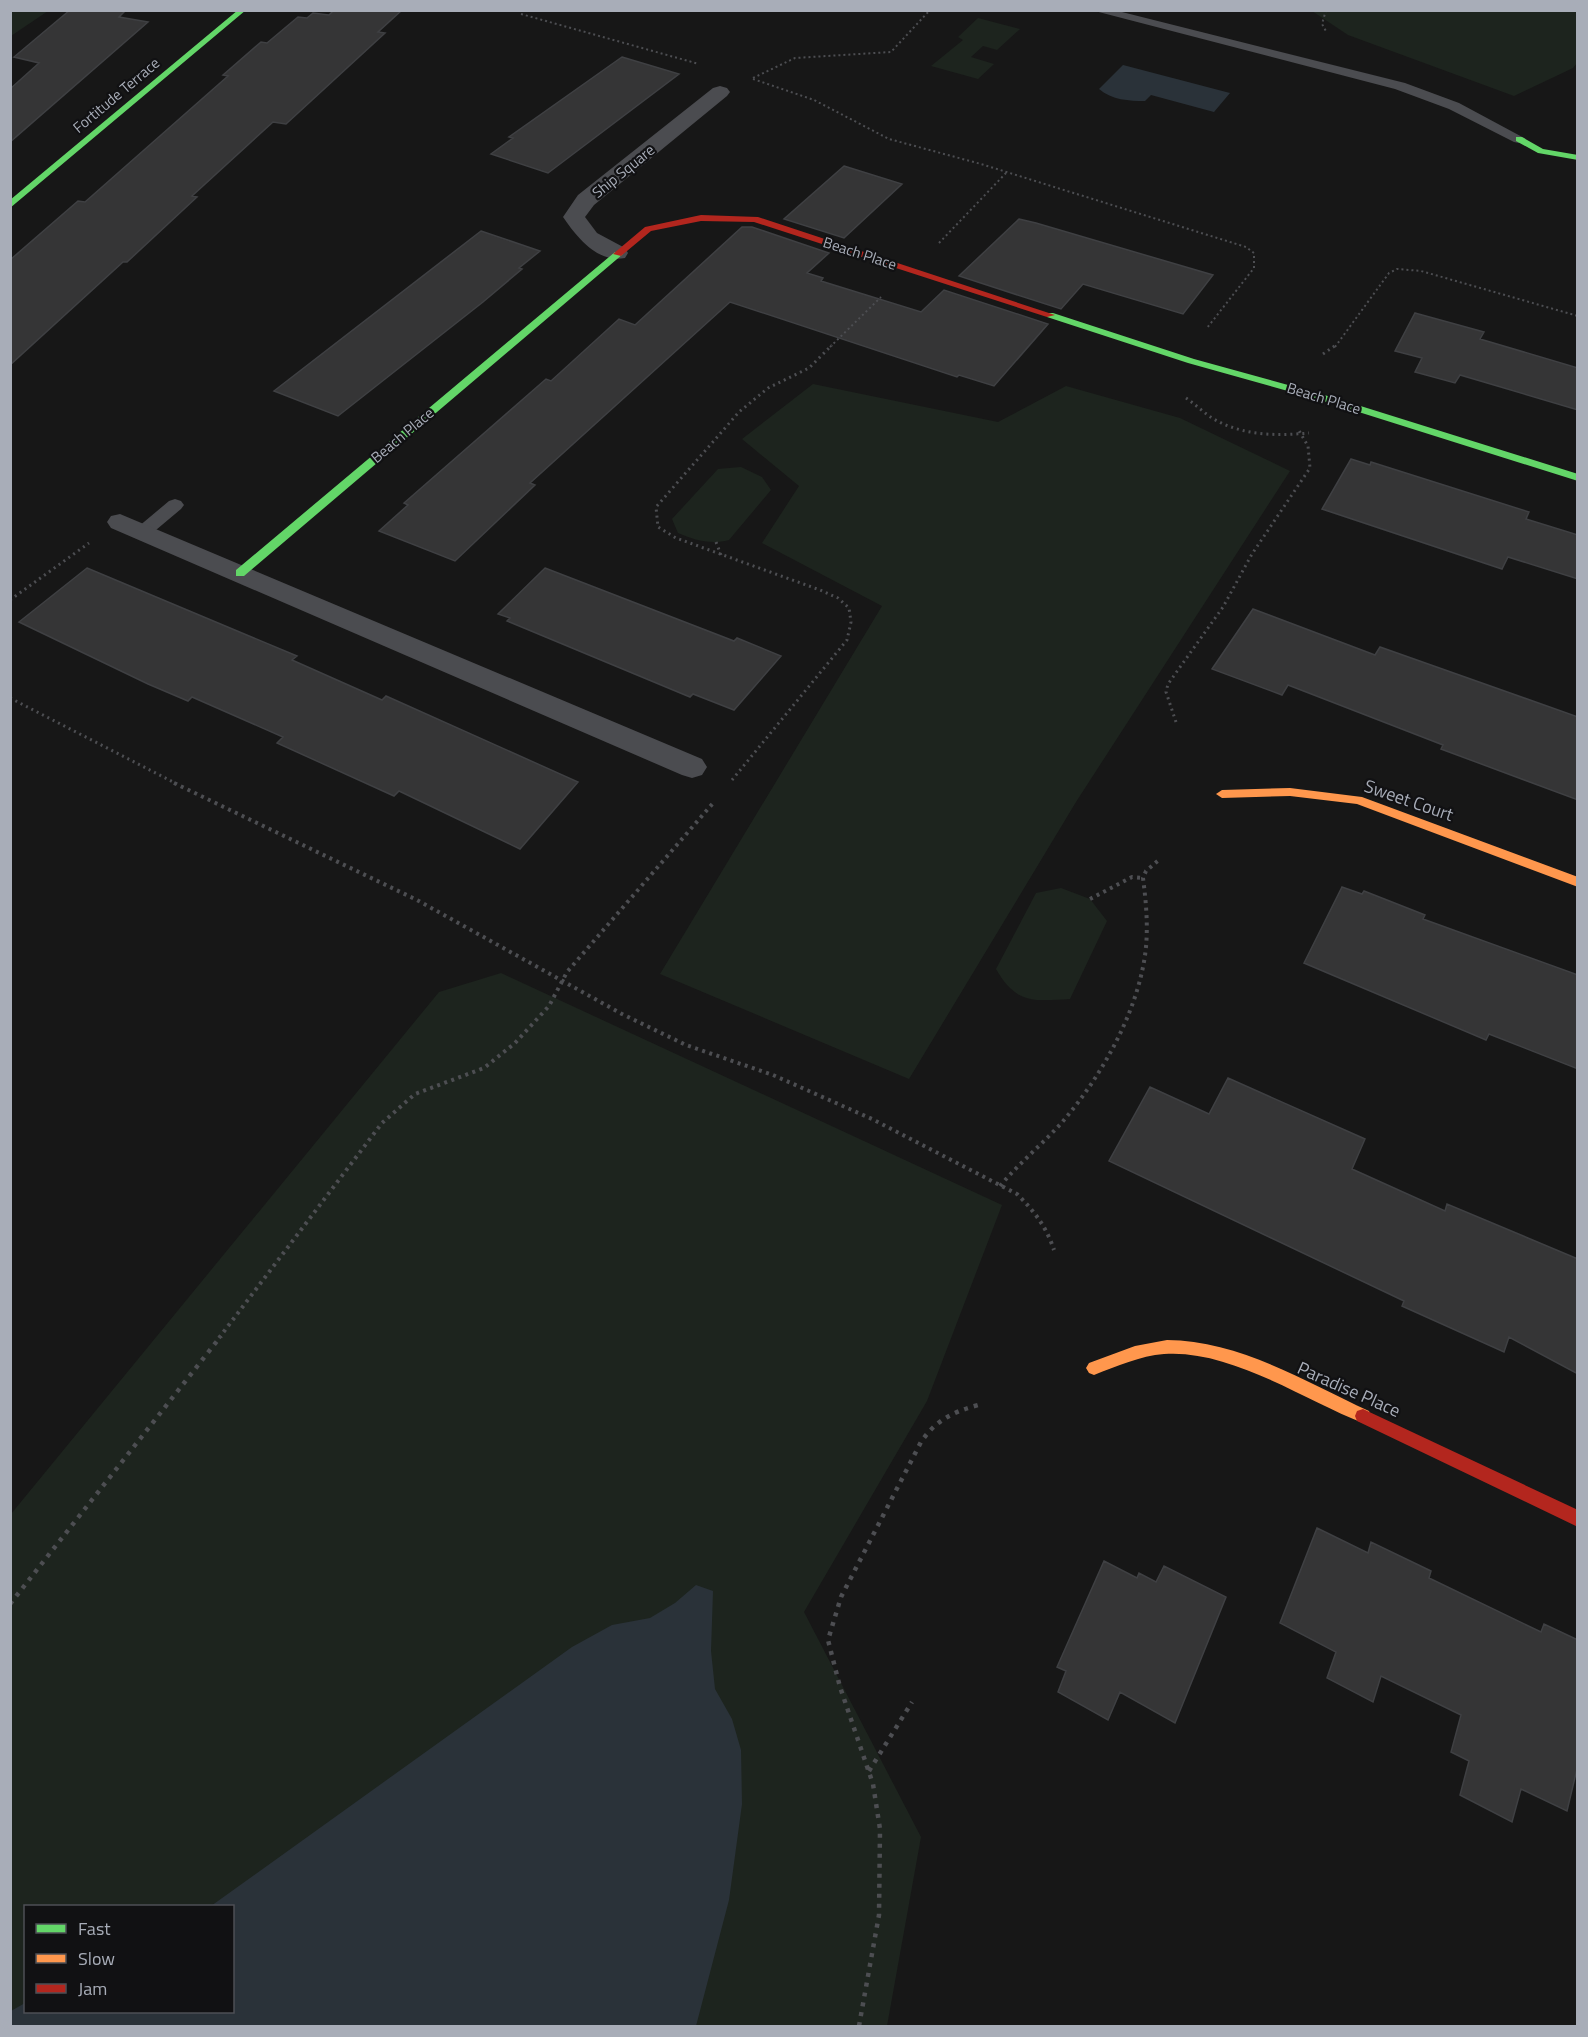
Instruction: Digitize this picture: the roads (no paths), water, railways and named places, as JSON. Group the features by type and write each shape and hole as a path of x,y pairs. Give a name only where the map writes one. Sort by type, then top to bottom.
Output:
{"street":[{"name":"Fortitude Terrace","path":"10,205 243,10"},
{"name":"Ship Square","path":"616,253 589,238 574,217 586,200 720,92"},
{"path":"1519,139 1541,151 1578,159"},
{"name":"Beach Place","path":"240,573 616,253 648,229 681,220 722,215 755,219 1191,361 1320,397 1578,478"},
{"path":"132,526 692,767"},
{"name":"Sweet Court","path":"1222,794 1271,789 1323,793 1358,800 1578,882"},
{"name":"Paradise Place","path":"1094,1368 1135,1352 1176,1347 1237,1360 1409,1436 1578,1519"}],"lane":[{"path":"1097,10 1400,86 1454,106 1519,139"},
{"path":"1155,24 1167,10"},
{"path":"132,526 175,505"}]}
